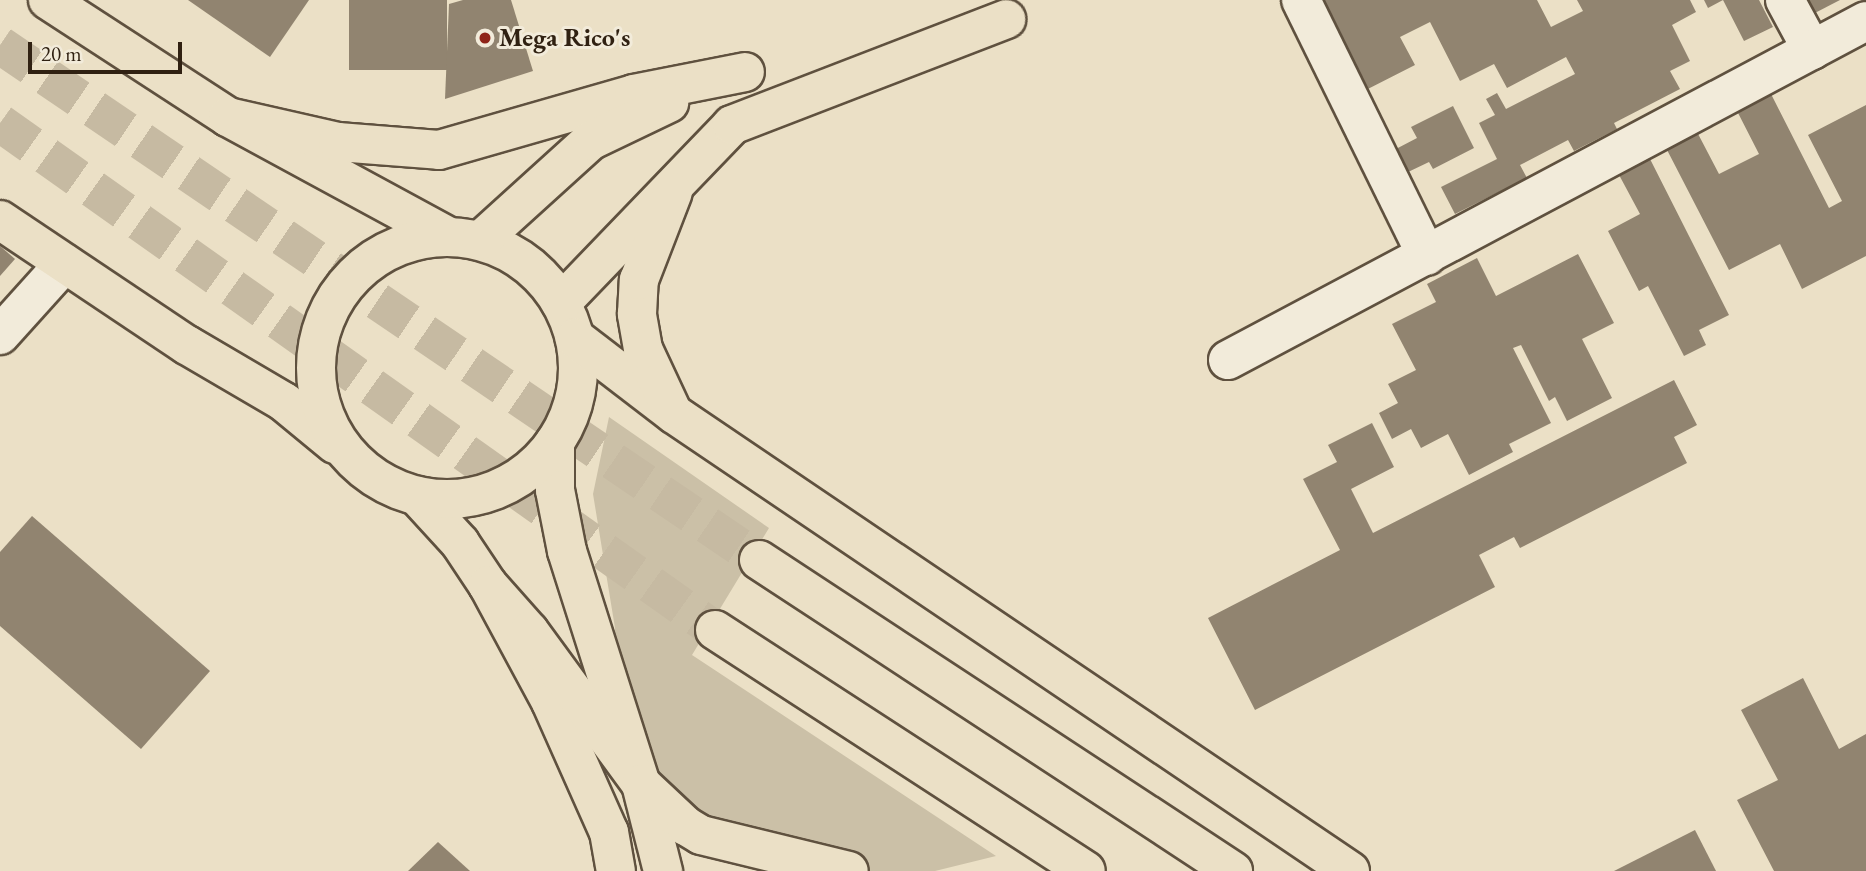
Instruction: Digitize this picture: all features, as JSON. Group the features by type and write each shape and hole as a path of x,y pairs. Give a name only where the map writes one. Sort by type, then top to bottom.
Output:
{"main road":[{"path":"0,219 64,264 284,402 381,482 417,496 457,499 495,490 528,470 555,442 571,409 578,373 575,338 561,303 531,268 513,254 464,238 228,117 48,0"},
{"path":"561,303 680,175 732,125 1006,19"},
{"path":"228,117 338,142 439,150 634,94 746,72 664,104 590,141 464,238 404,243 365,264 336,296 323,327 315,380 326,422 351,458"},
{"path":"674,414 643,349 637,314 639,280 680,175"},
{"path":"575,338 674,414 1350,871"},
{"path":"555,442 555,490 572,574 641,784 663,871"},
{"path":"417,496 460,543 488,585 551,702 609,832 616,871"},
{"path":"758,561 1233,871"},
{"path":"488,585 528,631 641,784 701,835 828,870"},
{"path":"715,630 1086,871"}],"street":[{"path":"1301,0 1427,256"},
{"path":"1784,0 1812,50"},
{"path":"1228,360 1866,21"},
{"path":"0,335 64,264"}],"shaded area":[{"path":"609,417 769,528 692,655 996,856 935,871 870,871 813,858 676,808 616,716 615,628 593,494"}],"building":[{"path":"188,0 309,0 270,57"},
{"path":"349,0 447,0 447,70 349,70"},
{"name":"Mega Rico's","path":"463,0 511,0 533,71 445,99 449,4"},
{"path":"1308,0 1537,0 1551,27 1583,11 1577,0 1690,0 1696,12 1672,25 1690,61 1670,71 1680,89 1614,123 1617,129 1574,151 1568,140 1520,165 1527,178 1455,214 1441,187 1497,159 1479,123 1495,115 1486,99 1497,93 1506,109 1575,74 1566,57 1507,88 1494,64 1460,81 1430,22 1400,37 1415,65 1356,95"},
{"path":"1704,0 1723,0 1708,8"},
{"path":"1723,0 1759,0 1773,27 1744,41"},
{"path":"1803,0 1840,0 1811,15"},
{"path":"1770,92 1829,208 1842,201 1808,135 1866,105 1866,256 1802,289 1780,244 1729,270 1665,146 1696,130 1719,174 1759,154 1736,109"},
{"path":"1453,106 1474,148 1433,169 1429,162 1406,173 1394,150 1417,138 1411,127"},
{"path":"1649,157 1729,315 1699,330 1706,345 1684,356 1648,286 1639,291 1608,231 1640,214 1618,173"},
{"path":"0,246 15,259 0,276"},
{"path":"1578,254 1614,323 1582,339 1612,398 1567,421 1555,397 1549,401 1521,345 1513,348 1551,423 1509,444 1513,452 1469,475 1448,434 1421,448 1411,429 1392,439 1379,413 1398,403 1388,384 1416,370 1392,324 1436,302 1427,284 1477,258 1496,296"},
{"path":"1674,380 1697,425 1674,437 1687,463 1520,548 1514,537 1479,555 1495,587 1255,710 1208,618 1340,550 1303,479 1337,462 1328,445 1372,423 1394,467 1351,489 1373,533"},
{"path":"32,516 210,671 141,749 0,626 0,552"},
{"path":"1803,678 1839,749 1866,734 1866,871 1774,871 1737,800 1778,780 1741,710"},
{"path":"1695,830 1716,871 1614,871"},
{"path":"438,842 470,871 408,871"}],"tunnel":[{"path":"0,45 759,560"},
{"path":"0,123 715,630"}],"place":[{"name":"Mega Rico's","path":"485,38"}]}
